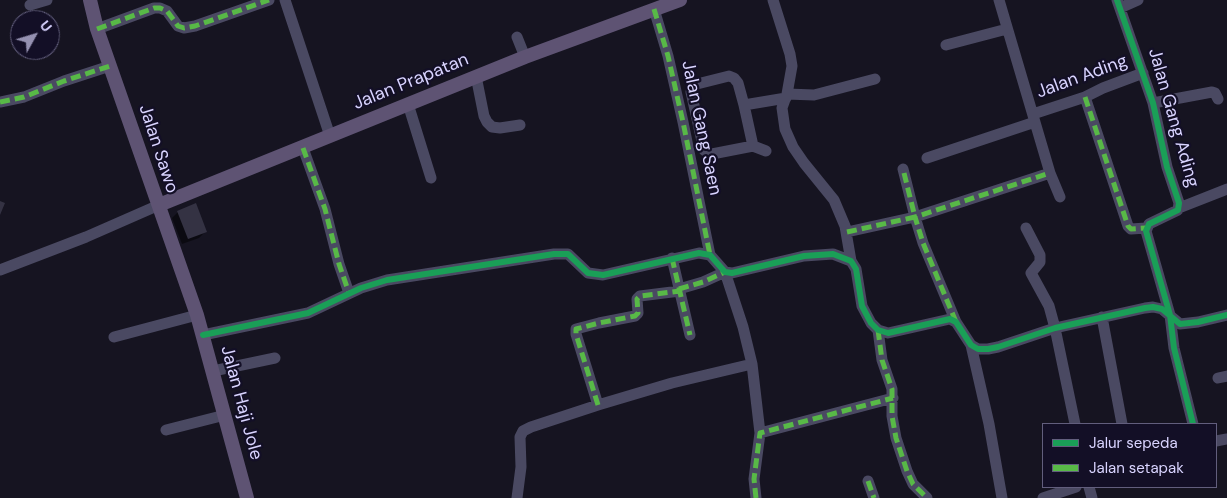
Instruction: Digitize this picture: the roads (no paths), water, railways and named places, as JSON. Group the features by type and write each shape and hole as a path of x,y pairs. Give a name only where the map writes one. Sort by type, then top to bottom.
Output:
{"main road":[{"name":"Jalan Sawo","path":"90,0 97,29 159,205"},
{"name":"Jalan Prapatan","path":"159,205 525,56 680,0"},
{"name":"Jalan Haji Jole","path":"159,205 197,315 247,498"}],"street":[{"path":"30,5 47,0"},
{"path":"97,29 154,8 167,11 178,26 184,28 195,26 269,0"},
{"path":"285,0 330,136"},
{"path":"773,0 792,66 782,108 786,129 793,147 834,200 847,232 851,261 856,269 862,306 871,323 878,330 888,333 942,319 950,319 956,322"},
{"path":"999,0 1050,173 1060,197"},
{"path":"1119,4 1138,0"},
{"name":"Jalan Gang Ading","path":"1119,4 1153,103 1167,167 1180,203 1180,208 1149,224 1146,228"},
{"name":"Jalan Gang Saen","path":"654,9 668,56 710,255"},
{"path":"946,45 1008,29"},
{"path":"518,37 525,56"},
{"path":"0,102 24,98 64,81 110,66"},
{"name":"Jalan Ading","path":"927,158 1034,118 1143,73"},
{"path":"476,76 484,116 487,122 492,126 500,128 520,125"},
{"path":"752,146 744,105 738,83 734,78 729,76 692,87 691,92 704,150 712,154 752,146 766,151"},
{"path":"744,105 786,96 814,95 875,79"},
{"path":"1153,103 1212,92 1215,93 1218,99"},
{"path":"1085,97 1128,226 1131,229 1146,228 1170,315 1174,348 1193,423"},
{"path":"408,104 431,178"},
{"path":"302,148 325,209 348,293"},
{"path":"903,169 923,243 956,322 971,346 989,424 1002,498"},
{"path":"847,232 915,217 1050,173"},
{"path":"1180,208 1227,189"},
{"name":"Jalan Sawo","path":"0,270 86,237 159,205"},
{"path":"1026,228 1040,255 1040,262 1031,273 1049,306 1075,423"},
{"path":"203,335 308,313 348,293 387,280 554,254 568,254 588,273 603,275 672,258 699,253 710,255 725,272 743,327 752,364 760,433 754,480 756,498"},
{"path":"598,405 576,329 635,316 638,313 637,299 640,296 679,290 725,272 732,273 821,254 833,254 851,261"},
{"path":"672,258 690,335"},
{"path":"971,346 978,349 988,349 1055,328 1154,307 1162,309 1175,322 1180,324 1227,315"},
{"path":"114,337 197,315"},
{"path":"1102,318 1122,423"},
{"path":"878,330 882,360 890,379 894,428 913,484 927,498"},
{"path":"213,371 275,358"},
{"path":"517,498 521,467 520,437 523,431 598,405 672,383 752,364"},
{"path":"760,433 893,398"},
{"path":"166,430 225,415"},
{"path":"868,481 874,498"},
{"path":"1043,498 1073,488"}]}
